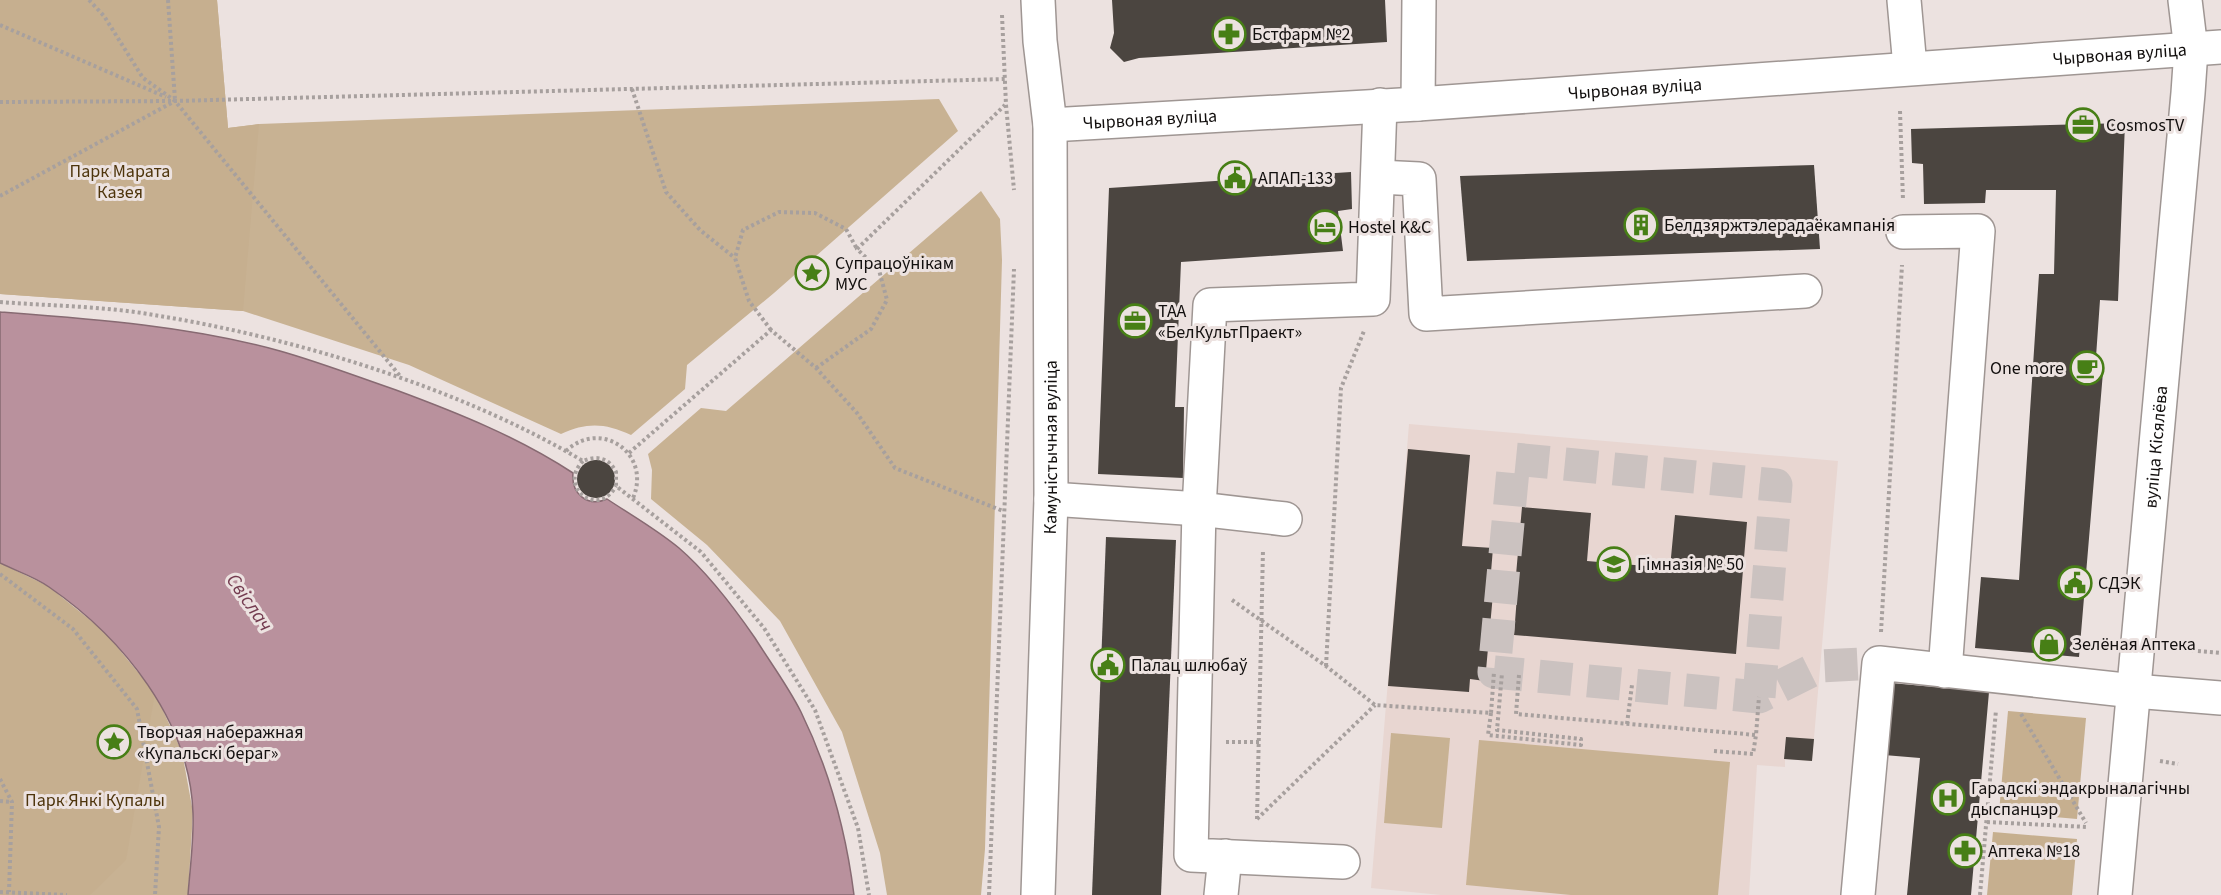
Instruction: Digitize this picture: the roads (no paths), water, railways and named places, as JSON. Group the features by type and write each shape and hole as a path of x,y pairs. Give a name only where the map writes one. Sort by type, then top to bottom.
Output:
{"street":[{"name":"Камуністычная вуліца","path":"1038,0 1040,41 1050,125 1051,500 1038,895"},
{"path":"1418,104 1419,0"},
{"path":"1904,0 1910,67"},
{"name":"вуліца Кісялёва","path":"2115,895 2134,691 2206,48 2185,0"},
{"name":"Чырвоная вуліца","path":"1050,125 1418,104 1910,67 2206,48"},
{"path":"1343,862 1191,855 1198,509 1210,305 1373,299 1380,105"},
{"path":"1378,177 1419,179 1426,314 1805,291"},
{"path":"1903,232 1978,231 1945,671"},
{"path":"1051,500 1198,509 1274,519"},
{"path":"1858,895 1879,663 2134,691 2221,698"},
{"path":"1221,895 1225,856"}],"water":[{"name":"Свіслач","path":"0,312 106,321 176,330 246,342 280,351 396,390 465,417 531,448 573,473 575,487 582,497 593,502 607,499 679,548 700,568 738,614 785,683 811,734 828,778 841,824 854,895 188,895 193,823 189,779 180,746 166,715 148,685 102,631 49,587 0,563"}],"tunnel":[{"path":"1759,697 1776,485 1514,459 1494,672 1759,697 1821,666 1879,663"}],"place":[{"name":"Бстфарм №2","path":"1229,34"},
{"name":"CosmosTV","path":"2083,125"},
{"name":"АПАП-133","path":"1235,178"},
{"name":"Белдзяржтэлерадаёкампанія","path":"1641,225"},
{"name":"Hostel K&C","path":"1325,227"},
{"name":"Супрацоўнікам МУС","path":"812,273"},
{"name":"ТАА «БелКультПраект»","path":"1135,321"},
{"name":"One more","path":"2087,368"},
{"name":"Гімназія № 50","path":"1614,564"},
{"name":"СДЭК","path":"2075,583"},
{"name":"Зелёная Аптека","path":"2049,644"},
{"name":"Палац шлюбаў","path":"1108,665"},
{"name":"Творчая наберажная «Купальскі бераг»","path":"114,742"},
{"name":"Гарадскі эндакрыналагічны дыспанцэр","path":"1948,798"},
{"name":"Аптека №18","path":"1965,851"}],"park label":[{"name":"Парк Марата Казея","path":"120,181"},
{"name":"Парк Янкі Купалы","path":"95,800"}]}
